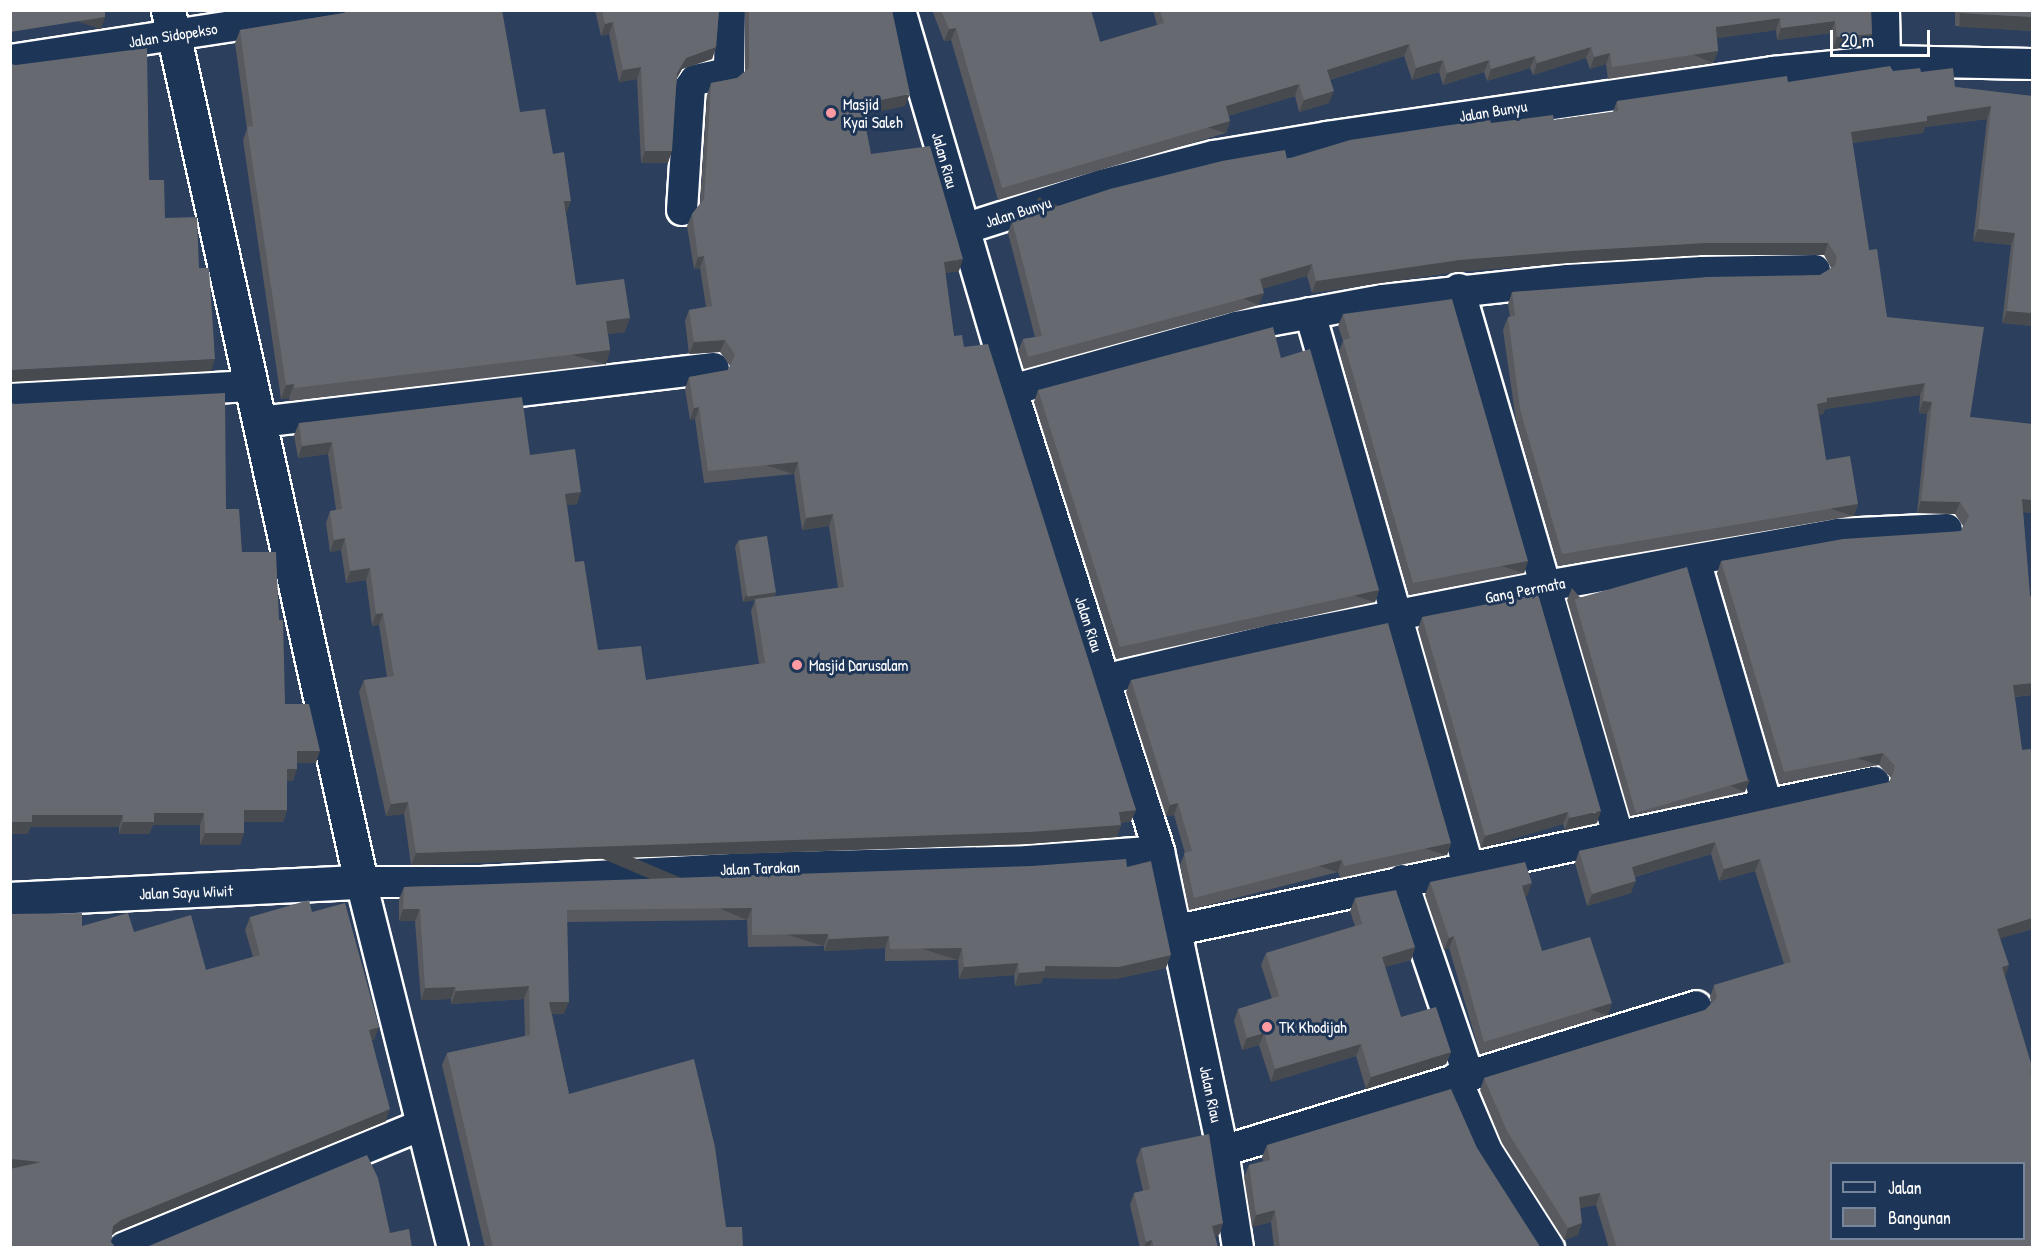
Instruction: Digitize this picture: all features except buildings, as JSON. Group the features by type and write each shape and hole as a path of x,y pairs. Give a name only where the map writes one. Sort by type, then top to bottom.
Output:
{"main road":[{"path":"171,22 361,882"},
{"name":"Jalan Sayu Wiwit","path":"10,899 361,882"}],"street":[{"name":"Jalan Sidopekso","path":"10,60 171,22 336,10"},
{"path":"682,210 690,87 699,78 729,73 730,10"},
{"name":"Jalan Riau","path":"900,10 1012,390 1107,679 1159,851 1223,1151 1238,1248"},
{"path":"1884,10 1885,61"},
{"name":"Jalan Bunyu","path":"964,229 1101,185 1214,156 1539,104 1773,72 1885,61 2032,64"},
{"path":"1012,390 1168,344 1310,313 1460,289 1702,272 1815,270"},
{"path":"1460,289 1618,835"},
{"path":"1310,313 1468,866"},
{"path":"260,422 714,368"},
{"path":"10,399 251,386"},
{"name":"Gang Permata","path":"1107,679 1397,615 1837,534 1868,535 1947,529"},
{"path":"1695,560 1767,804"},
{"path":"1177,930 1402,880 1874,782"},
{"name":"Jalan Tarakan","path":"361,882 481,882 746,868 1027,861 1159,851"},
{"path":"1402,880 1487,1151 1549,1248"},
{"path":"361,882 453,1248"},
{"path":"1223,1151 1696,1006"},
{"path":"123,1248 421,1125"}],"place":[{"name":"Masjid Kyai Saleh","path":"831,113"},
{"name":"Masjid Darusalam","path":"797,665"},
{"name":"TK Khodijah","path":"1267,1027"}]}
